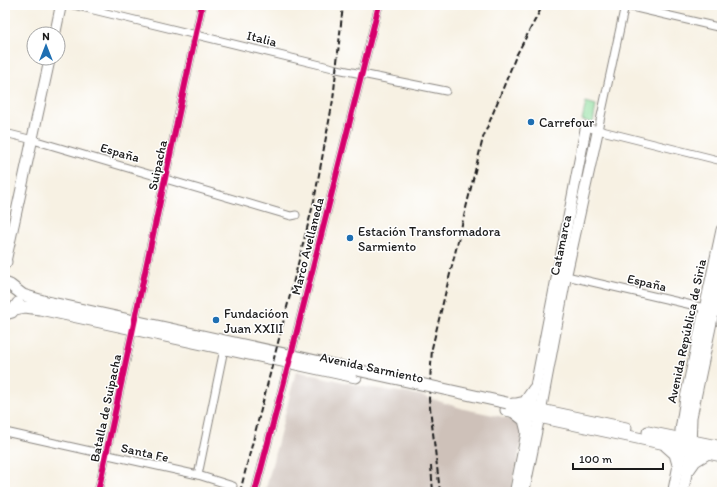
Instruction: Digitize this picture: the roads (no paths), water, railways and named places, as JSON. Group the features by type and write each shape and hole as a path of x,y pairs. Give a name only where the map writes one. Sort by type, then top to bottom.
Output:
{"main road":[{"path":"57,26 61,5"},
{"path":"5,263 48,66"},
{"name":"Catamarca","path":"524,492 536,412 558,325 560,274 586,127"},
{"name":"Catamarca","path":"514,492 527,432 536,412 534,389 560,274 598,130"},
{"name":"Avenida República de Siria","path":"714,310 722,230"},
{"name":"Avenida República de Siria","path":"686,444 687,415 714,310 722,270"},
{"name":"Avenida Sarmiento","path":"5,283 17,291 43,301 224,349 290,359"},
{"path":"9,313 19,300 17,291"},
{"name":"Avenida Sarmiento","path":"9,313 34,308 134,324 356,374 660,439 706,448 722,447"},
{"path":"527,432 524,420 510,407 525,402 534,389"},
{"path":"673,492 683,470 695,461 706,448 695,435 687,415 676,427 660,439 676,454 683,470"},
{"path":"683,492 683,470 686,444"},
{"name":"Avenida Sarmiento","path":"706,448 722,456"}],"street":[{"name":"Italia","path":"74,5 361,74 446,91"},
{"name":"Suipacha","path":"134,324 202,5"},
{"name":"Marco Avellaneda","path":"254,492 290,359 379,5"},
{"path":"624,5 722,28"},
{"name":"Catamarca","path":"598,130 624,5"},
{"path":"586,127 722,161"},
{"name":"España","path":"5,133 166,178 292,216 296,214"},
{"name":"España","path":"560,274 714,310"},
{"name":"Batalla de Suipacha","path":"98,492 134,324"},
{"path":"198,476 224,349"},
{"name":"Santa Fe","path":"5,432 198,476 232,489"}],"railway":[{"path":"240,492 314,201 333,100 343,5"},
{"path":"440,492 429,399 432,348 483,138 516,56 543,5"},
{"path":"431,466 433,492"}],"place":[{"name":"Carrefour","path":"531,122"},
{"name":"Estación Transformadora Sarmiento","path":"350,238"},
{"name":"Fundacióon Juan XXIII","path":"216,320"}]}
